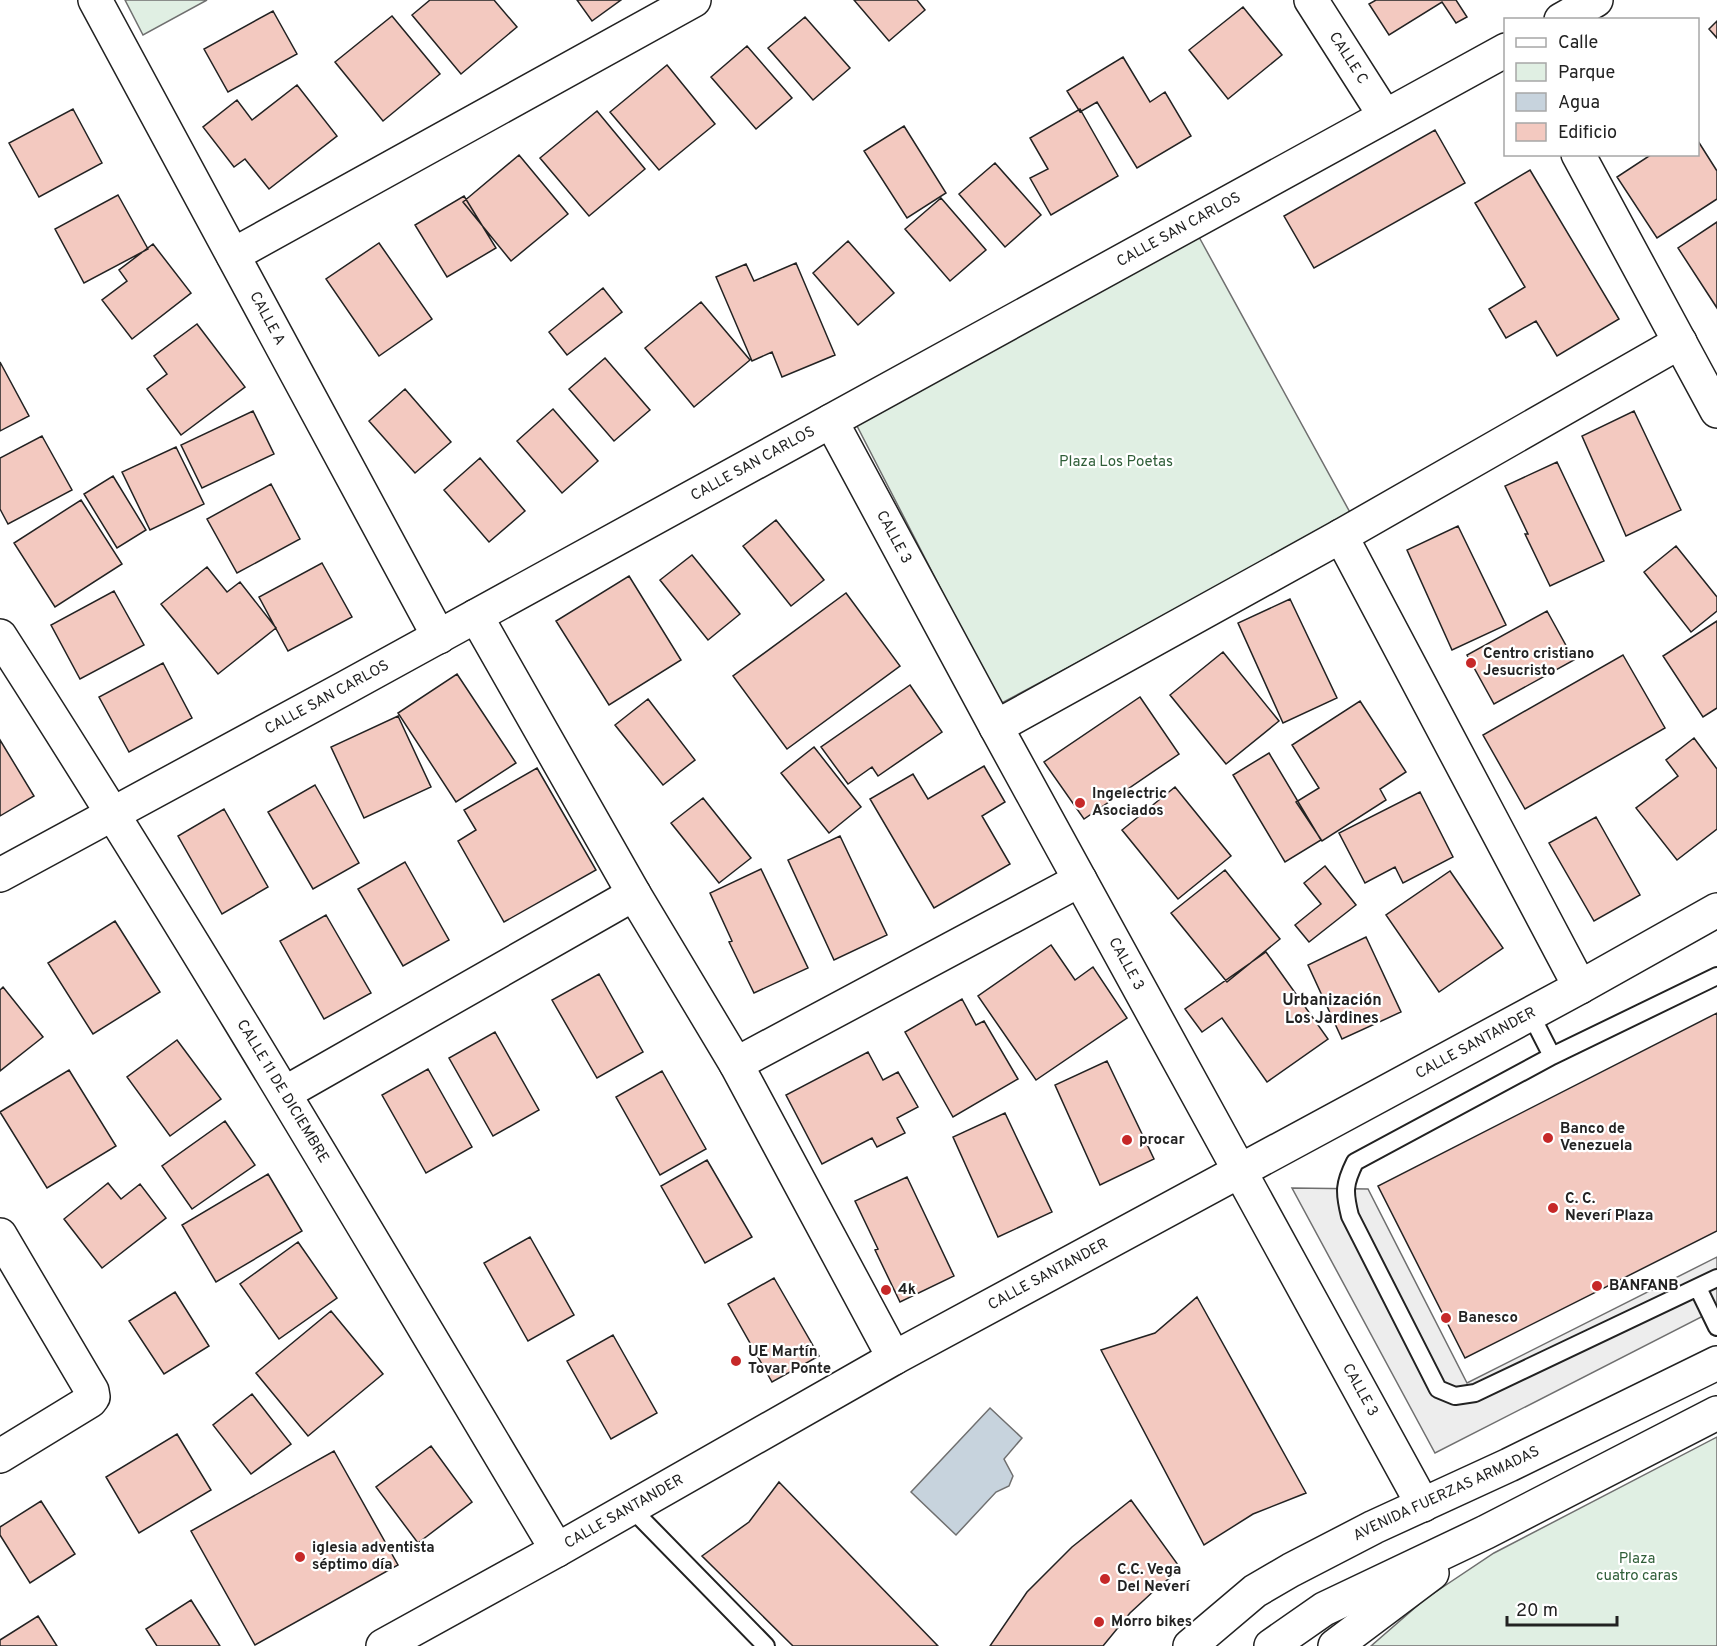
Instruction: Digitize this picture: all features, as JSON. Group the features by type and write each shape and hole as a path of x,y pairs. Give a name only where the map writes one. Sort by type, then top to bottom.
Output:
{"street":[{"name":"CALLE A","path":"94,0 439,637"},
{"path":"233,255 694,0"},
{"name":"CALLE C","path":"1311,0 1385,116"},
{"path":"1564,18 1596,0"},
{"name":"CALLE SAN CARLOS","path":"0,875 439,637 1504,51"},
{"path":"1579,156 1717,411"},
{"path":"996,727 1341,536 1680,342"},
{"name":"CALLE 3","path":"831,421 996,727 1423,1505"},
{"path":"1341,536 1580,987"},
{"path":"476,616 634,894 736,1064 894,1358"},
{"name":"CALLE 11 DE DICIEMBRE","path":"0,636 114,813 285,1093 557,1550"},
{"path":"736,1064 1080,880"},
{"path":"285,1093 634,894"},
{"name":"CALLE SANTANDER","path":"383,1646 557,1550 894,1358 1580,987 1717,910"},
{"path":"0,1235 92,1391 93,1397 0,1456"},
{"name":"AVENIDA FUERZAS ARMADAS","path":"1190,1646 1255,1591 1328,1550 1717,1363"},
{"path":"1271,1646 1324,1609 1486,1532 1717,1413"},
{"path":"1335,1646 1486,1532"}],"lane":[{"path":"1717,976 1552,1056 1355,1162 1347,1179 1345,1194 1350,1216 1438,1389 1455,1396 1475,1393 1717,1278"},
{"path":"1530,1014 1552,1056"},
{"path":"1698,1288 1717,1327"},
{"path":"631,1508 766,1646"}],"green space":[{"path":"125,0 207,0 143,35"},
{"name":"Plaza Los Poetas","path":"1199,237 1352,516 1000,704 855,422"},
{"name":"Plaza cuatro caras","path":"1717,1437 1717,1646 1371,1646 1425,1599 1494,1553"}],"shaded area":[{"path":"1292,1188 1368,1189 1467,1383 1717,1257 1717,1309 1435,1453"}],"water":[{"path":"990,1408 1022,1438 1004,1459 1013,1476 1009,1486 996,1492 956,1535 911,1492"}],"building":[{"path":"430,0 494,0 517,27 461,74 412,15"},
{"path":"577,0 621,0 592,21"},
{"path":"854,0 917,0 925,10 889,41"},
{"path":"1376,0 1456,0 1467,17 1456,23 1442,2 1389,35 1369,4"},
{"path":"1243,7 1282,55 1228,99 1189,50"},
{"path":"273,11 297,54 228,92 204,49"},
{"path":"392,16 440,74 383,121 335,62"},
{"path":"805,17 850,68 813,100 768,48"},
{"path":"1717,21 1717,38 1709,29"},
{"path":"747,46 792,98 756,129 711,77"},
{"path":"1123,57 1150,102 1165,92 1191,136 1137,168 1097,102 1080,112 1067,91"},
{"path":"667,65 715,124 659,170 610,112"},
{"path":"297,85 337,136 269,189 245,159 234,167 203,127 237,100 252,120"},
{"path":"73,109 102,163 39,197 9,143"},
{"path":"1080,109 1118,176 1051,215 1030,178 1048,169 1030,138"},
{"path":"597,111 645,169 589,216 540,158"},
{"path":"904,126 946,193 907,218 864,151"},
{"path":"1435,130 1465,183 1314,268 1284,216"},
{"path":"1699,143 1717,171 1717,199 1657,238 1617,177 1649,156 1699,156"},
{"path":"519,155 568,214 511,261 463,202"},
{"path":"995,163 1041,215 1005,247 959,194"},
{"path":"1530,170 1619,319 1557,356 1536,321 1506,338 1489,309 1525,287 1475,203"},
{"path":"118,195 148,249 84,283 55,229"},
{"path":"464,196 496,248 447,277 415,225"},
{"path":"941,198 986,250 950,281 905,229"},
{"path":"1717,222 1717,308 1678,248"},
{"path":"848,241 894,293 858,325 813,273"},
{"path":"379,243 432,319 379,356 326,279"},
{"path":"153,244 191,293 132,339 102,300 127,281 119,270"},
{"path":"796,263 835,355 782,377 772,352 752,361 716,277 746,264 754,281"},
{"path":"603,288 622,312 567,355 549,332"},
{"path":"701,302 750,360 694,407 645,348"},
{"path":"197,324 245,387 181,435 147,389 167,374 154,356"},
{"path":"605,358 650,410 614,441 569,389"},
{"path":"0,362 29,416 0,431"},
{"path":"405,389 451,442 415,473 369,421"},
{"path":"553,409 598,461 562,493 517,441"},
{"path":"253,411 274,454 202,488 181,445"},
{"path":"1634,411 1681,510 1626,536 1582,436"},
{"path":"42,436 72,490 8,524 0,509 0,458"},
{"path":"176,447 204,504 150,530 122,472"},
{"path":"480,458 525,511 489,542 444,490"},
{"path":"1557,462 1604,561 1550,586 1505,486"},
{"path":"113,476 146,530 117,548 84,494"},
{"path":"271,484 300,539 237,573 207,519"},
{"path":"81,500 122,564 55,607 14,543"},
{"path":"776,520 824,580 791,606 743,546"},
{"path":"1458,526 1506,625 1452,650 1407,550"},
{"path":"1676,546 1717,597 1717,611 1691,632 1644,572"},
{"path":"692,555 740,614 708,640 660,580"},
{"path":"322,563 352,617 288,651 259,597"},
{"path":"207,567 227,592 240,582 276,628 218,674 161,604"},
{"path":"629,576 681,660 609,705 556,621"},
{"path":"114,591 144,645 80,679 51,625"},
{"path":"846,593 900,666 787,749 733,676"},
{"path":"1290,599 1337,698 1283,723 1238,623"},
{"path":"1547,611 1574,660 1494,704 1467,655"},
{"path":"1717,621 1717,708 1703,717 1663,656"},
{"path":"1223,652 1279,721 1226,764 1170,695"},
{"path":"1623,655 1665,728 1525,809 1483,735"},
{"path":"163,663 192,718 129,752 99,697"},
{"path":"457,674 516,763 456,802 398,713"},
{"path":"910,685 942,732 878,776 872,767 848,784 821,747"},
{"path":"1140,697 1179,754 1084,819 1044,762"},
{"path":"648,699 695,760 663,785 615,725"},
{"path":"1360,701 1406,772 1380,789 1386,800 1322,841 1296,802 1319,788 1292,745"},
{"path":"398,716 431,787 364,818 331,747"},
{"path":"1694,738 1717,769 1717,829 1677,860 1636,808 1678,776 1666,760"},
{"path":"0,740 34,796 0,816"},
{"path":"814,747 861,807 829,833 781,773"},
{"path":"1269,753 1321,840 1285,862 1233,775"},
{"path":"984,766 1005,802 982,816 1010,864 934,908 870,799 913,774 928,799"},
{"path":"537,768 596,870 504,922 458,841 476,830 464,810"},
{"path":"315,785 359,863 313,889 268,812"},
{"path":"1175,787 1231,856 1178,899 1122,830"},
{"path":"1420,792 1453,857 1403,883 1395,867 1365,883 1339,833"},
{"path":"703,798 751,858 719,883 671,823"},
{"path":"224,809 268,887 222,914 178,836"},
{"path":"1596,817 1640,895 1594,921 1549,843"},
{"path":"840,836 887,935 834,960 788,860"},
{"path":"405,862 449,940 403,966 358,889"},
{"path":"1325,866 1356,905 1309,942 1295,925 1321,904 1304,883"},
{"path":"761,869 808,968 754,993 729,942 732,941 710,893"},
{"path":"1225,870 1280,939 1227,982 1171,913"},
{"path":"1450,871 1503,948 1439,992 1386,915"},
{"path":"326,915 371,993 324,1019 280,941"},
{"path":"115,921 160,992 93,1034 48,963"},
{"path":"1366,937 1401,1012 1342,1039 1308,965"},
{"path":"1051,945 1075,980 1093,967 1127,1018 1036,1080 978,996"},
{"path":"1266,952 1328,1039 1267,1082 1222,1018 1202,1032 1185,1009"},
{"path":"599,974 643,1052 597,1078 552,1000"},
{"path":"3,987 43,1037 0,1071 0,990"},
{"path":"962,999 976,1025 984,1021 1018,1079 953,1117 905,1032"},
{"name":"C. C. Neverí Plaza","path":"1717,1013 1717,1231 1465,1358 1378,1186"},
{"path":"495,1032 539,1110 493,1136 449,1058"},
{"path":"177,1040 221,1099 170,1136 127,1077"},
{"path":"868,1052 883,1080 898,1072 918,1107 897,1118 905,1133 877,1147 872,1138 822,1164 786,1095"},
{"path":"1107,1061 1154,1159 1100,1185 1055,1085"},
{"path":"428,1069 472,1147 426,1173 382,1095"},
{"path":"69,1070 116,1146 47,1188 0,1112"},
{"path":"662,1071 706,1149 660,1175 616,1097"},
{"path":"1005,1113 1052,1212 998,1237 953,1137"},
{"path":"225,1121 255,1165 192,1209 162,1166"},
{"path":"707,1160 752,1237 705,1263 661,1186"},
{"path":"268,1174 302,1231 216,1282 182,1225"},
{"path":"907,1177 954,1276 900,1302 855,1201"},
{"path":"108,1183 121,1199 140,1184 166,1218 102,1268 64,1219"},
{"path":"530,1237 574,1315 528,1341 484,1263"},
{"path":"298,1242 337,1298 279,1339 240,1284"},
{"path":"774,1278 819,1356 772,1382 728,1304"},
{"path":"175,1292 209,1346 164,1374 129,1321"},
{"path":"1197,1297 1306,1493 1253,1514 1204,1545 1101,1350 1155,1333"},
{"path":"331,1311 383,1374 308,1436 256,1373"},
{"path":"613,1335 657,1413 611,1439 567,1361"},
{"path":"252,1394 291,1444 251,1474 213,1425"},
{"path":"177,1434 211,1490 139,1533 106,1477"},
{"path":"431,1446 472,1502 418,1543 376,1487"},
{"path":"334,1451 398,1565 255,1645 191,1531"},
{"path":"779,1482 938,1646 793,1646 702,1556 749,1522"},
{"name":"C.C. Vega Del Neverí","path":"1131,1500 1181,1569 1130,1613 1103,1646 990,1646 1027,1592 1072,1547"},
{"path":"41,1501 75,1554 30,1583 0,1535 0,1527"},
{"path":"191,1600 220,1646 157,1646 146,1629"},
{"path":"38,1616 57,1646 0,1646 0,1640"}],"place":[{"name":"Centro cristiano Jesucristo","path":"1471,663"},
{"name":"Ingelectric Asociados","path":"1080,803"},
{"name":"Banco de Venezuela","path":"1548,1138"},
{"name":"procar","path":"1127,1140"},
{"name":"C. C. Neverí Plaza","path":"1553,1208"},
{"name":"BANFANB","path":"1597,1286"},
{"name":"4k","path":"886,1290"},
{"name":"Banesco","path":"1446,1318"},
{"name":"UE Martín Tovar Ponte","path":"736,1361"},
{"name":"iglesia adventista séptimo día","path":"300,1557"},
{"name":"C.C. Vega Del Neverí","path":"1105,1579"},
{"name":"Morro bikes","path":"1099,1622"}],"district":[{"name":"Urbanización Los Jardines","path":"1332,1010"}]}
